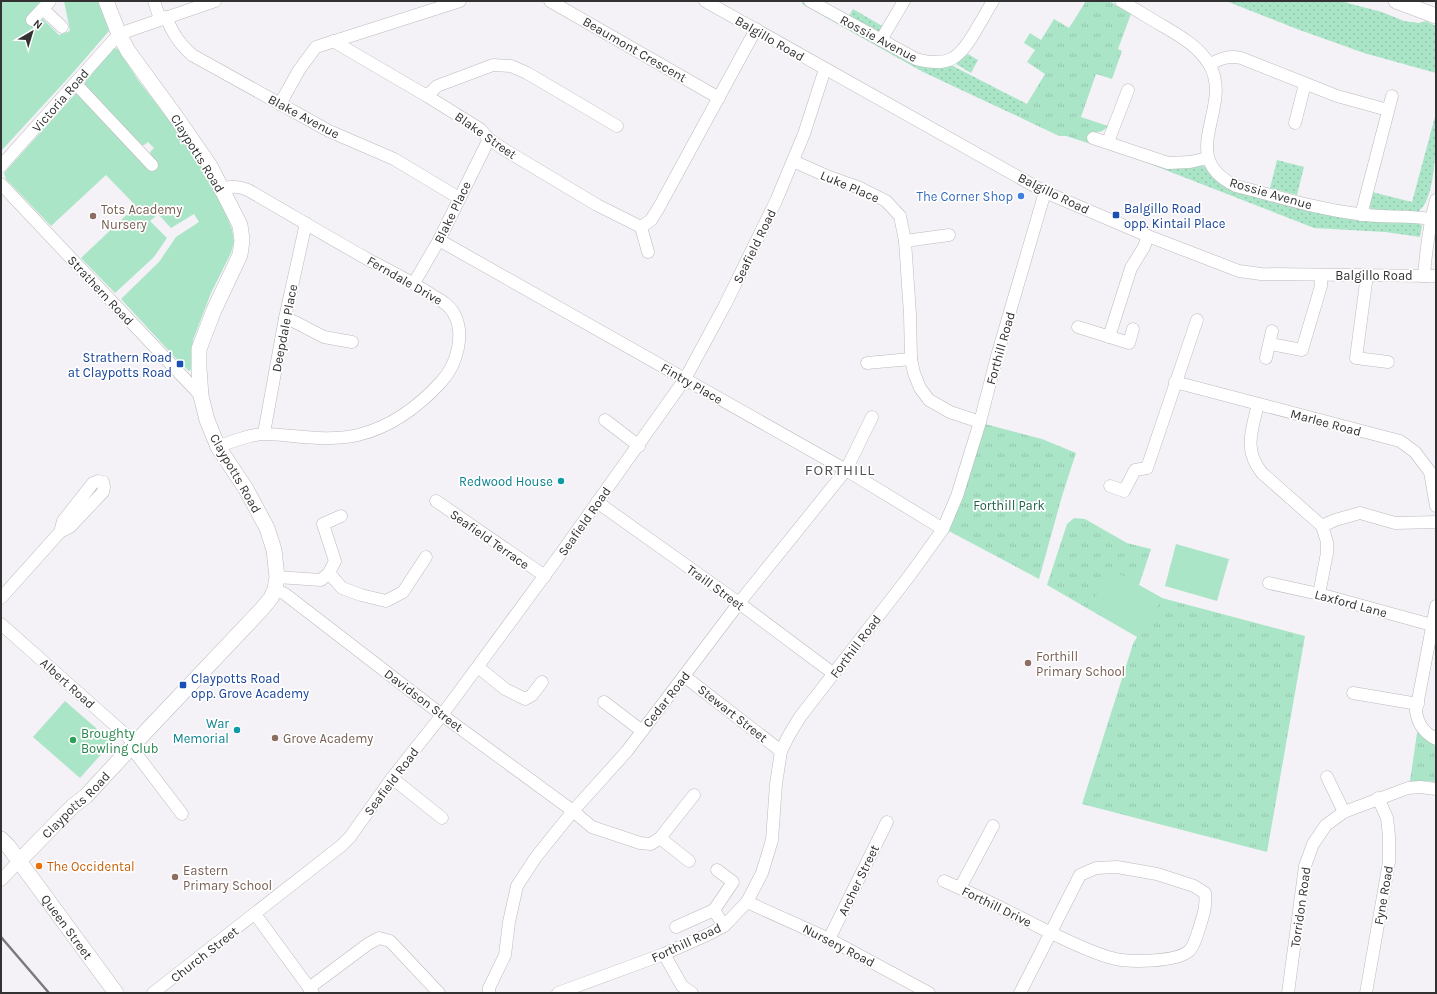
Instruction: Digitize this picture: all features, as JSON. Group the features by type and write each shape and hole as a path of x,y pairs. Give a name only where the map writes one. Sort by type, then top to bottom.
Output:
{"main road":[{"name":"Claypotts Road","path":"19,861 73,806 86,796 262,610 270,598 276,583 274,550 267,528 246,489 218,447 207,420 201,396 199,350 214,310 240,255 242,240 240,225 210,166 128,51 119,34 106,1"},
{"path":"1396,1 1436,16"},
{"name":"Queen Street","path":"1,839 8,846 116,993"}],"street":[{"name":"Blake Avenue","path":"154,1 173,34 181,45 192,55 329,131 394,159 459,198"},
{"path":"119,34 215,1"},
{"path":"280,104 299,70 316,47 460,1"},
{"name":"Beaumont Crescent","path":"550,1 719,98"},
{"name":"Balgillo Road","path":"705,1 1045,192 1148,236 1239,271 1261,274 1430,276"},
{"name":"Rossie Avenue","path":"810,1 916,59 936,62 946,61 962,52 993,1"},
{"path":"881,40 904,1"},
{"name":"Rossie Avenue","path":"1121,1 1189,42 1200,51 1210,64 1215,76 1216,103 1206,138 1208,158 1212,168 1226,181 1236,186 1342,212 1360,215 1418,216 1431,219"},
{"path":"32,20 46,5 62,27"},
{"path":"648,252 641,226 650,220 658,208 756,29"},
{"name":"Victoria Road","path":"1,166 111,41 119,34"},
{"name":"Blake Street","path":"333,41 480,129 505,150 597,205 641,226"},
{"path":"1210,64 1222,58 1233,56 1241,58 1337,96 1388,110"},
{"path":"427,96 437,86 493,65 511,66 527,73 617,126"},
{"name":"Seafield Road","path":"255,914 341,846 350,837 392,778 478,667 639,446 685,379 725,304 776,202 804,134 825,69"},
{"path":"75,83 146,150 152,165"},
{"path":"1295,123 1305,84"},
{"path":"1108,142 1128,90"},
{"path":"1360,215 1392,96"},
{"name":"Blake Place","path":"414,284 439,240 489,138"},
{"path":"1094,138 1168,163 1190,162 1208,158"},
{"name":"Luke Place","path":"793,161 829,177 860,188 886,201 900,216 905,241 910,314 911,359 914,373 920,388 929,400 950,412 980,422"},
{"name":"Strathern Road","path":"1,184 201,396"},
{"name":"Ferndale Drive","path":"218,447 228,442 264,434 335,438 359,435 382,426 400,417 418,405 445,378 454,364 460,335 458,323 454,313 448,305 414,284 369,260 306,222 248,190 231,186 222,189"},
{"name":"Forthill Road","path":"558,993 664,954 709,934 724,926 747,902 762,873 772,840 776,784 781,751 789,735 800,717 910,575 943,529 957,496 980,422 1045,192"},
{"path":"1430,276 1426,250 1436,200"},
{"name":"Deepdale Place","path":"264,434 284,318 306,222"},
{"path":"905,241 950,235"},
{"path":"1109,337 1131,268 1144,247 1148,236"},
{"name":"Fintry Place","path":"439,240 846,470 943,529"},
{"path":"1270,344 1302,350 1322,275"},
{"path":"1367,275 1356,358 1388,362"},
{"path":"284,318 324,337 352,342"},
{"path":"1110,486 1124,491 1134,470 1147,468 1197,320"},
{"path":"1078,327 1129,343 1133,330"},
{"path":"1266,358 1272,331"},
{"path":"867,363 911,359"},
{"name":"Marlee Road","path":"1175,382 1400,441 1415,452 1433,471 1436,506"},
{"path":"1258,404 1251,435 1250,451 1256,466 1262,474 1322,526 1327,542 1327,553 1319,594"},
{"name":"Cedar Road","path":"489,993 489,988 505,955 509,922 517,886 536,857 573,812 627,751 739,603 846,470 872,417"},
{"path":"605,420 639,446"},
{"name":"Seafield Terrace","path":"436,501 544,576"},
{"name":"Traill Street","path":"597,502 739,603 834,674"},
{"path":"1322,526 1335,520 1360,513 1395,523 1436,522"},
{"path":"276,583 321,580 329,573 335,561 323,524 341,516"},
{"path":"1,598 60,532"},
{"path":"329,573 342,588 361,595 386,601 403,592 426,557"},
{"name":"Davidson Street","path":"276,583 285,594 592,827 640,843 651,844 660,838"},
{"name":"Laxford Lane","path":"1269,583 1319,594 1432,625"},
{"path":"1436,606 1416,711 1422,728 1426,733 1436,739"},
{"name":"Albert Road","path":"1,624 133,745 182,814"},
{"path":"478,667 505,689 525,699 532,695 542,682"},
{"name":"Stewart Street","path":"684,676 781,751"},
{"path":"1353,693 1418,704"},
{"path":"604,702 642,731"},
{"path":"1327,777 1344,812"},
{"path":"392,778 442,818"},
{"name":"Torridon Road","path":"1288,993 1304,866 1313,844 1326,825 1344,812 1408,788 1420,787 1436,789"},
{"path":"689,861 660,838 694,795"},
{"name":"Fyne Road","path":"1366,993 1389,862 1387,818 1378,798"},
{"name":"Archer Street","path":"829,939 887,822"},
{"path":"960,888 993,826"},
{"name":"Claypotts Road","path":"1,880 19,861"},
{"name":"Forthill Drive","path":"944,881 960,888 1050,932 1085,949 1114,959 1143,961 1168,959 1183,955 1190,950 1203,917 1206,902 1205,893 1194,886 1157,874 1116,867 1096,868 1080,875 1050,932 1020,993"},
{"path":"676,927 714,910 734,882 717,870"},
{"name":"Nursery Road","path":"747,902 829,939 929,993"},
{"path":"714,910 724,926"},
{"path":"255,914 311,990 368,944 379,938 390,941 439,993"},
{"name":"Church Street","path":"153,993 255,914"},
{"path":"664,954 682,986 692,993"}],"green space":[{"path":"1,1 41,1 27,17 35,25 42,18 59,35 70,31 64,1 99,1 109,31 1,151"},
{"path":"803,1 917,63 951,65 1027,104 1019,117 923,72 802,4"},
{"path":"1086,1 1109,1 1131,14 1118,49 1122,51 1112,79 1096,74 1081,117 1108,126 1102,131 1095,132 1091,144 1066,136 1059,136 1019,117 1045,74 1027,62 1035,50 1024,43 1030,33 1041,40 1054,19 1069,28"},
{"path":"1226,1 1340,1 1382,12 1404,21 1419,23 1426,21 1436,26 1436,73 1364,53"},
{"path":"853,9 884,27 880,31 874,32 848,18"},
{"path":"114,48 118,49 138,80 176,129 202,167 223,207 232,229 234,242 231,253 211,293 193,340 191,370 189,371 121,299 159,262 176,237 199,222 194,214 171,228 158,214 150,221 167,238 154,257 115,293 81,258 136,206 106,175 51,226 6,179 4,173 76,93 80,93 152,157 150,152 154,148 148,142 142,145 85,86 85,82"},
{"path":"968,54 978,60 971,73 956,64"},
{"path":"1436,113 1434,166 1429,193 1425,204 1419,211 1372,210 1369,206 1372,192 1412,202"},
{"path":"1092,140 1201,165 1209,169 1222,183 1419,223 1422,226 1420,237 1385,232 1314,228 1145,162 1091,144"},
{"path":"1277,160 1304,167 1297,195 1270,188"},
{"name":"Forthill Park","path":"985,424 1042,439 1076,453 1062,496 1039,579 945,529"},
{"path":"1074,518 1085,519 1127,543 1151,549 1139,585 1162,598 1305,636 1267,852 1082,804 1133,644 1137,637 1047,585 1067,524"},
{"path":"1176,544 1229,559 1217,601 1165,586"},
{"path":"1110,569 1162,598 1140,637 1089,608"},
{"name":"Broughty Bowling Club","path":"65,701 112,742 80,778 33,737"},
{"path":"1422,729 1436,738 1436,782 1410,781 1417,733"}],"railway":[{"path":"1,937 49,993"}],"place":[{"name":"The Corner Shop","path":"1021,196"},
{"name":"Balgillo Road opp. Kintail Place","path":"1116,215"},
{"name":"Tots Academy Nursery","path":"93,216"},
{"name":"Strathern Road at Claypotts Road","path":"180,364"},
{"name":"Redwood House","path":"561,481"},
{"name":"Forthill Primary School","path":"1028,663"},
{"name":"Claypotts Road opp. Grove Academy","path":"183,685"},
{"name":"War Memorial","path":"237,730"},
{"name":"Grove Academy","path":"275,738"},
{"name":"Broughty Bowling Club","path":"73,740"},
{"name":"The Occidental","path":"39,866"},
{"name":"Eastern Primary School","path":"175,877"}],"district":[{"name":"FORTHILL","path":"840,470"}]}
